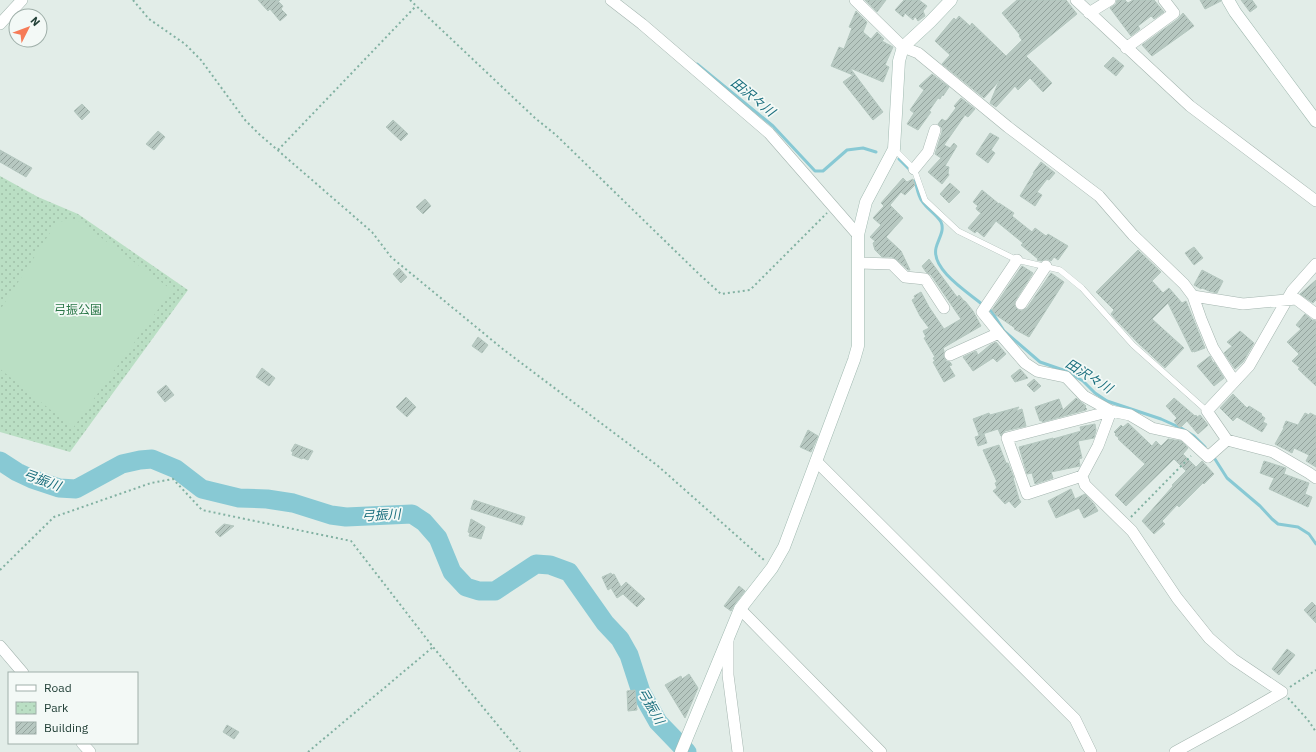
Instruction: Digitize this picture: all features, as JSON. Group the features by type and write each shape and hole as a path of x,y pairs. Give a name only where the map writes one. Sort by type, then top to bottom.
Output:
{"street":[{"path":"0,24 22,0"},
{"path":"612,0 769,133 858,235"},
{"path":"855,0 903,47 918,53 1008,127 1098,196 1133,235 1184,284 1193,296 1200,320 1213,348 1234,381"},
{"path":"681,752 712,673 740,609 772,568 784,547 858,346 858,235 866,202 894,149 899,61 903,47 951,0"},
{"path":"1076,0 1190,106 1316,201"},
{"path":"1089,13 1110,0"},
{"path":"1126,48 1174,14 1164,0"},
{"path":"1228,0 1234,12 1316,121"},
{"path":"914,169 928,152 935,130"},
{"path":"1017,260 982,312 1025,363 1037,371 1066,377 1084,396 1111,411 1130,415 1152,428 1184,435 1208,457 1227,440"},
{"path":"859,264 892,264 905,277 925,279 944,308"},
{"path":"1316,264 1292,291 1248,366 1207,411 1227,440 1273,452 1316,478"},
{"path":"1021,304 1046,266"},
{"path":"1193,296 1243,304 1296,299 1316,314"},
{"path":"950,355 999,333"},
{"path":"1111,411 1098,446 1082,476 1027,494 1007,438 1111,411"},
{"path":"816,461 1075,719 1091,752"},
{"path":"1082,476 1085,485 1132,531 1177,598 1209,638 1233,659 1282,692 1175,752"},
{"path":"740,609 881,752"},
{"path":"728,639 728,675 739,750 738,752"},
{"path":"0,646 22,672"},
{"path":"83,744 90,752"}],"lane":[{"path":"894,149 914,169 925,200 958,231 1017,260 1060,270 1082,288 1132,345 1207,411"}],"path":[{"path":"133,0 150,19 185,44 201,60 245,120 259,134 372,232 391,257 504,350 658,466 772,568"},
{"path":"410,0 535,118 556,135 700,275 722,294 750,290 834,206"},
{"path":"278,150 416,6"},
{"path":"1125,524 1199,448"},
{"path":"0,570 54,518 151,483 173,479 202,510 351,541 433,647 520,752"},
{"path":"308,752 433,647"},
{"path":"1316,670 1282,692 1308,720 1316,732"}],"green space":[{"name":"弓振公園","path":"0,176 38,197 78,214 188,290 70,452 0,432"},
{"name":"弓振公園","path":"76,219 172,290 73,428 0,369 0,310 57,222"}],"building":[{"path":"258,0 280,0 278,1 283,6 281,9 287,15 280,21 270,9 268,11"},
{"path":"865,0 886,0 877,12"},
{"path":"904,0 919,0 927,6 923,11 925,16 918,21 915,16 913,20 905,13 903,17 895,10"},
{"path":"1017,0 1066,0 1077,14 1026,56 1052,83 1043,92 1030,78 1018,90 1015,86 996,107 990,103 999,81 984,98 942,64 950,55 935,41 954,18 956,20 959,16 970,26 972,23 1006,56 1022,40 1019,36 1020,35 1002,13"},
{"path":"1117,0 1125,0 1128,3 1133,0 1154,0 1164,12 1154,19 1151,16 1138,26 1140,29 1131,36 1110,8 1116,4"},
{"path":"1200,0 1221,0 1221,1 1205,9"},
{"path":"1241,0 1252,0 1257,7 1250,12"},
{"path":"856,11 867,22 863,32 871,39 877,32 884,39 882,41 893,47 885,65 889,67 883,82 850,68 883,112 873,120 843,82 853,75 831,66 839,47 844,49 852,28 849,27"},
{"path":"1183,13 1194,26 1152,56 1142,45 1178,19"},
{"path":"1113,57 1124,66 1116,76 1104,66"},
{"path":"932,74 949,87 940,99 938,98 929,111 931,112 918,130 907,124 914,113 910,110 924,90 919,86"},
{"path":"961,98 975,109 968,117 965,115 944,145 950,148 954,143 957,146 945,166 949,167 949,175 942,184 928,172 941,158 935,154 942,132 942,128 938,124 942,119 945,121 947,120 956,108 954,106"},
{"path":"82,104 90,112 82,120 74,111"},
{"path":"393,120 408,134 401,141 386,127"},
{"path":"158,131 165,137 154,150 146,144"},
{"path":"990,133 999,138 991,150 995,153 988,163 976,154"},
{"path":"0,150 32,168 26,177 0,162"},
{"path":"1041,162 1055,173 1049,180 1047,179 1037,192 1042,195 1035,206 1020,196"},
{"path":"903,178 907,182 913,179 915,185 905,195 901,192 890,205 903,218 886,237 901,251 910,270 892,257 882,257 875,250 873,243 875,241 870,237 881,225 873,218 884,206 881,203"},
{"path":"950,183 960,192 949,203 940,194"},
{"path":"982,190 999,204 1014,213 1012,216 1032,232 1035,228 1046,236 1048,234 1068,246 1058,260 1054,257 1051,261 1047,259 1041,261 1037,260 1038,259 1021,245 1023,243 996,221 984,237 977,231 975,233 968,228 981,213 976,208 978,206 973,202"},
{"path":"425,199 431,206 423,214 416,207"},
{"path":"1194,247 1203,258 1194,265 1185,253"},
{"path":"1138,250 1161,272 1152,281 1163,293 1169,288 1182,303 1186,301 1205,348 1192,352 1168,303 1152,319 1184,348 1165,368 1118,322 1111,314 1114,310 1096,292"},
{"path":"929,259 957,297 959,295 973,311 981,326 943,348 944,357 946,361 950,362 952,365 949,366 955,376 944,382 933,362 935,361 933,358 935,357 924,338 926,337 923,331 929,328 920,316 912,300 915,298 914,296 921,292 944,329 961,319 931,275 926,272 922,266"},
{"path":"1022,266 1033,273 1015,301 1015,307 1018,310 1021,311 1027,308 1051,273 1064,282 1029,337 1014,329 1015,328 996,315 992,310"},
{"path":"399,268 407,277 401,283 393,274"},
{"path":"1202,270 1223,281 1217,293 1202,288 1201,289 1194,285"},
{"path":"1316,280 1316,300 1313,303 1300,294"},
{"path":"1305,314 1312,320 1316,321 1316,386 1298,369 1300,368 1292,361 1299,354 1287,342 1301,329 1296,325"},
{"path":"1240,331 1254,343 1243,362 1235,369 1224,353 1232,346 1227,342"},
{"path":"478,337 488,345 482,353 472,346"},
{"path":"996,342 1006,354 997,362 993,358 973,371 963,357 976,351 978,355"},
{"path":"1210,356 1213,363 1214,362 1224,378 1214,386 1197,366"},
{"path":"262,368 275,378 269,386 256,377"},
{"path":"1020,369 1028,378 1015,382 1011,376"},
{"path":"1034,379 1041,386 1034,392 1027,385"},
{"path":"166,385 174,395 165,402 157,392"},
{"path":"1233,394 1247,408 1249,406 1262,414 1261,415 1265,418 1263,422 1267,424 1262,432 1237,417 1233,421 1220,408"},
{"path":"406,397 416,407 407,417 396,407"},
{"path":"1076,398 1086,406 1086,410 1042,422 1042,420 1040,421 1035,407 1059,399 1063,410"},
{"path":"1174,398 1195,416 1196,415 1197,417 1200,415 1208,425 1198,434 1187,421 1179,427 1174,421 1177,418 1166,406"},
{"path":"1019,407 1016,411 1022,409 1026,426 1005,431 1001,436 998,429 979,435 973,419 989,413 990,415"},
{"path":"1305,413 1309,415 1310,413 1316,416 1316,467 1306,461 1309,455 1294,448 1292,453 1275,444 1284,428 1286,421 1298,425"},
{"path":"1128,423 1152,446 1156,441 1161,446 1168,439 1181,441 1188,448 1183,454 1196,467 1202,461 1214,474 1179,507 1177,505 1162,521 1165,524 1154,534 1142,521 1173,486 1172,485 1186,471 1174,459 1126,506 1115,495 1145,464 1115,435 1116,434 1114,432 1121,425 1123,427"},
{"path":"1095,424 1096,430 1094,438 1078,441 1082,458 1079,459 1080,466 1051,472 1053,478 1035,484 1032,473 1027,474 1019,447 1081,431 1080,427"},
{"path":"808,430 818,436 811,452 800,447"},
{"path":"984,434 987,443 978,446 975,437"},
{"path":"295,444 313,451 308,460 292,455 293,452 291,451"},
{"path":"999,445 1014,478 1021,502 1015,508 1009,501 1005,504 993,491 997,488 995,483 997,482 983,450"},
{"path":"1264,461 1286,468 1284,474 1309,483 1305,494 1312,497 1308,507 1269,489 1274,478 1260,473"},
{"path":"1071,489 1075,499 1085,494 1098,511 1084,518 1079,508 1056,518 1048,501"},
{"path":"474,500 525,517 522,525 471,509"},
{"path":"471,519 485,527 481,539 469,536 470,533 468,532"},
{"path":"224,524 234,526 220,537 215,532"},
{"path":"611,573 612,575 614,574 621,587 626,582 645,599 637,607 623,594 617,598 611,588 608,590 602,577"},
{"path":"739,586 745,591 731,611 724,606"},
{"path":"1312,602 1316,606 1316,623 1304,610"},
{"path":"1287,649 1295,655 1279,675 1272,669"},
{"path":"689,674 698,688 685,718 665,685 681,676 682,679"},
{"path":"635,690 637,710 628,711 627,691"},
{"path":"227,725 239,732 234,739 223,732"}],"waterway":[{"name":"田沢々川","path":"697,64 773,126 815,171 823,171 847,150 863,148 876,152"},
{"name":"田沢々川","path":"899,159 912,172"},
{"name":"田沢々川","path":"915,181 921,199 926,207 939,219 942,225 942,232 936,248 936,256 939,264 952,280 983,305"},
{"name":"田沢々川","path":"988,308 1004,331 1040,362 1066,371 1083,381 1095,393 1107,401 1161,419 1181,428 1194,436 1205,447"},
{"name":"田沢々川","path":"1213,456 1227,478 1260,506 1272,519 1278,524 1298,527 1309,534 1316,544"},
{"name":"弓振川","path":"0,461 17,472 32,479 59,488 76,489 122,464 152,459 176,469 202,489 239,498 267,499 293,503 331,515 346,517 412,514 424,522 438,538 452,572 466,587 479,591 495,591 536,564 550,565 569,572 605,623 620,639 629,655 641,692 658,722 687,752"}]}
